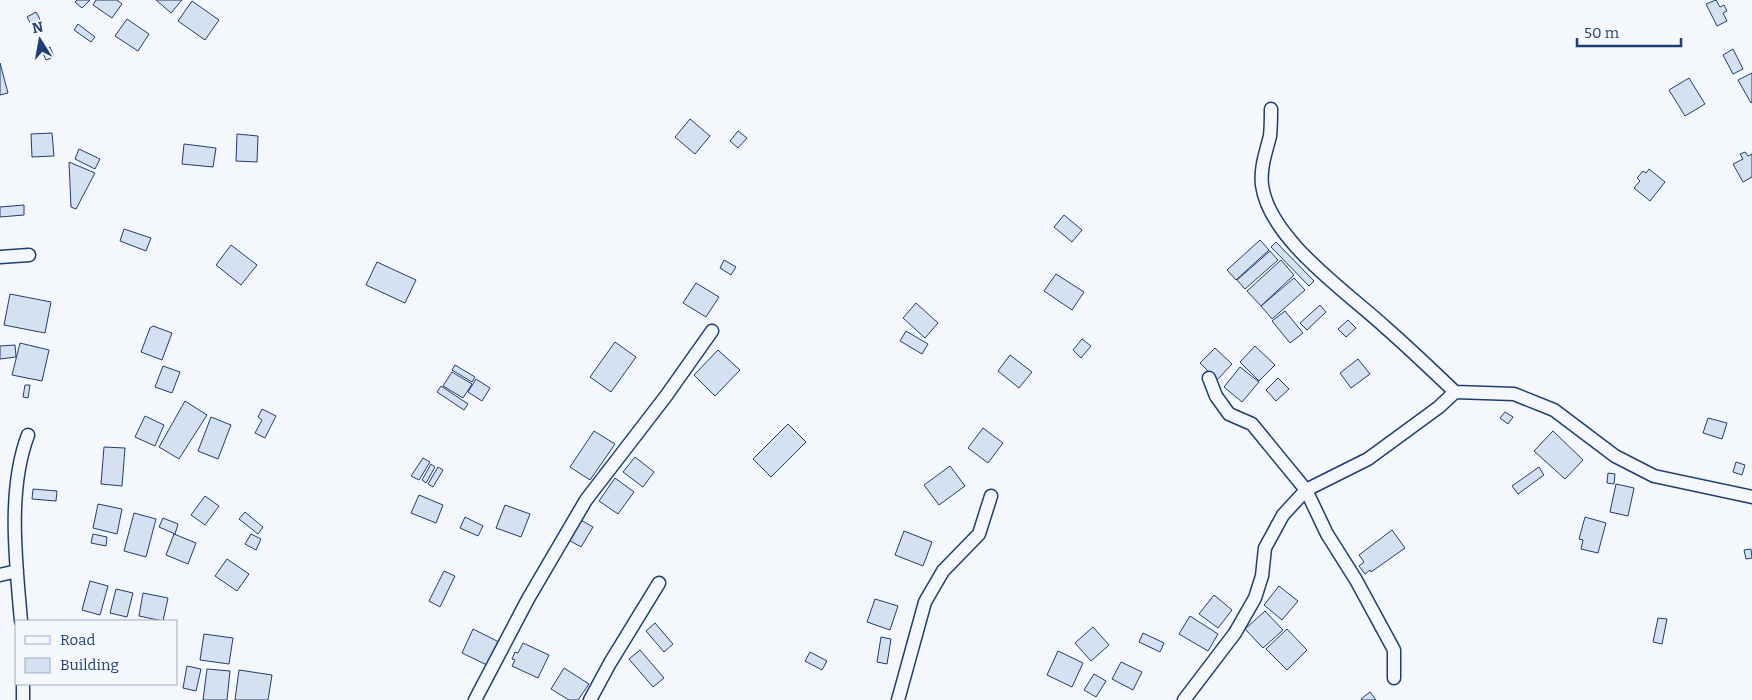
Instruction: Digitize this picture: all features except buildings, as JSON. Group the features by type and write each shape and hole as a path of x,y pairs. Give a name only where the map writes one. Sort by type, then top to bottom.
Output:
{"street":[{"path":"1271,109 1270,134 1262,165 1262,186 1274,219 1302,252 1340,291 1383,325 1455,392"},
{"path":"0,257 29,255"},
{"path":"475,700 528,599 586,500 666,396 712,331"},
{"path":"1209,378 1216,396 1229,414 1252,424 1306,490 1327,534 1356,580 1394,650 1394,678"},
{"path":"1184,700 1235,633 1255,598 1262,576 1265,548 1283,515 1306,490 1368,459 1455,392 1514,394 1554,410 1615,456 1654,476 1752,496"},
{"path":"21,620 17,571 16,486 20,455 28,435"},
{"path":"898,700 925,602 943,571 979,534 990,496"},
{"path":"0,575 17,571"},
{"path":"590,700 610,663 659,583"},
{"path":"23,685 23,700"}]}
